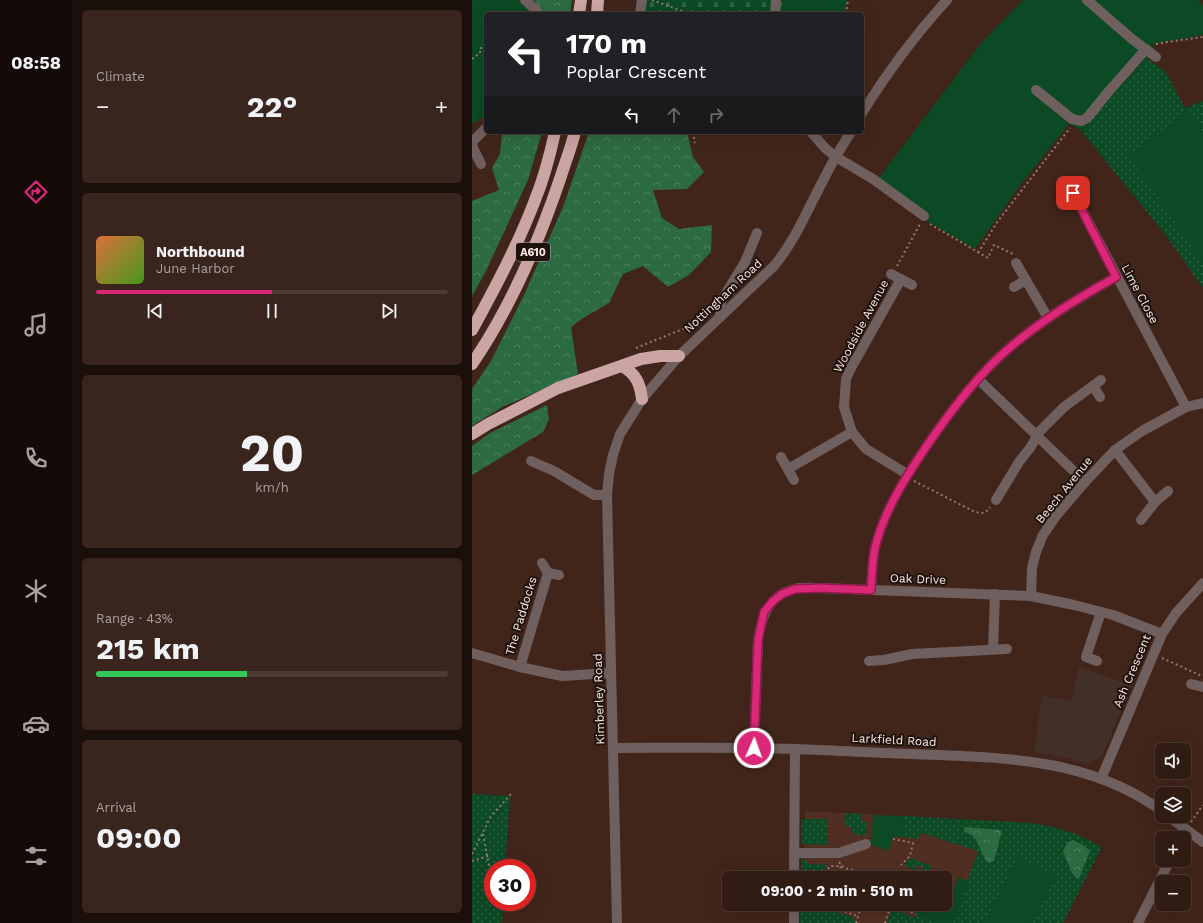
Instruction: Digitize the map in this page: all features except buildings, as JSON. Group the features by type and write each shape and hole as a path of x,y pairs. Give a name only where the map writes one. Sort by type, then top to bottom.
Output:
{"highway":[{"path":"579,12 581,0"},
{"path":"597,12 598,0"},
{"name":"A610","path":"472,330 501,276 523,230 544,175 555,134"},
{"name":"A610","path":"472,364 501,316 537,243 574,134"},
{"path":"472,434 488,424 558,388 642,359 679,356"},
{"path":"622,366 636,377 640,386 642,399"}],"street":[{"path":"524,0 537,12"},
{"path":"640,12 642,0"},
{"path":"775,12 776,0"},
{"path":"864,110 892,69 947,0"},
{"path":"1087,0 1132,39 1156,57"},
{"path":"1036,90 1072,119 1077,121 1087,118 1109,90 1146,49"},
{"path":"481,164 473,148 472,142 484,130"},
{"path":"813,134 825,148 836,157 873,179 923,218"},
{"name":"Nottingham Road","path":"609,474 620,434 642,399 679,356 774,266 785,252 801,226 849,134"},
{"name":"Lime Close","path":"1073,193 1186,407"},
{"path":"720,317 721,301 745,262 756,233"},
{"path":"1016,263 1048,318"},
{"name":"Woodside Avenue","path":"907,476 866,449 852,432 844,407 846,379 850,368 895,276 912,286"},
{"path":"871,590 875,549 880,530 890,507 907,476 941,425 978,379 997,359 1048,318 1116,277"},
{"path":"1014,287 1026,280"},
{"path":"978,379 1085,482"},
{"path":"996,500 1040,431 1064,407 1097,383 1100,397"},
{"name":"Beech Avenue","path":"1030,596 1032,568 1036,552 1043,535 1056,516 1085,482 1115,450 1142,431 1186,407 1203,403"},
{"path":"788,469 852,432"},
{"path":"1115,450 1154,502"},
{"path":"781,457 794,480"},
{"path":"531,461 561,480 594,495 607,495"},
{"name":"Kimberley Road","path":"609,474 607,495 617,923"},
{"path":"1141,520 1154,502 1168,491"},
{"name":"The Paddocks","path":"520,667 548,573 542,563"},
{"name":"The Paddocks","path":"548,573 559,575"},
{"name":"Ash Crescent","path":"1101,779 1162,634 1176,613 1203,583"},
{"name":"Oak Drive","path":"754,748 758,640 764,612 773,601 782,594 795,589 820,588 1030,596 1074,604 1136,623 1162,634"},
{"path":"993,649 995,594"},
{"path":"1097,661 1086,657 1101,612"},
{"path":"869,661 884,660 912,654 1007,649"},
{"name":"The Paddocks","path":"472,653 520,667 562,676 611,674"},
{"path":"1191,684 1203,687"},
{"name":"Larkfield Road","path":"613,748 795,749 1017,759 1056,765 1081,771 1136,795 1155,807"},
{"path":"794,871 795,749"},
{"path":"1174,823 1181,831"},
{"path":"1191,837 1203,842"},
{"path":"794,853 839,853 866,844"},
{"path":"1138,923 1166,867"},
{"path":"794,911 794,923"}],"path":[{"path":"652,0 685,12"},
{"path":"846,12 848,0"},
{"path":"1146,49 1158,43 1203,37"},
{"path":"472,59 480,53 480,48 484,48"},
{"path":"978,253 998,221 1052,150 1077,121"},
{"path":"693,134 694,143"},
{"path":"895,276 923,218 988,258 994,245 1017,256 1018,259 1016,263"},
{"path":"636,348 705,320 720,317"},
{"path":"907,476 975,512 986,512 996,500"},
{"path":"1154,654 1203,676"},
{"path":"472,854 491,816 511,794"},
{"path":"1184,831 1203,805"},
{"path":"483,833 488,859"},
{"path":"892,839 913,843 910,856 900,865"},
{"path":"839,853 839,861 842,866"},
{"path":"472,861 488,856"},
{"path":"826,871 830,866 842,866 853,870"},
{"path":"840,871 842,866"},
{"path":"885,923 891,905 916,914"},
{"path":"843,911 858,916"},
{"path":"856,923 860,911"}],"shaded area":[{"path":"1079,667 1131,686 1102,756 1086,764 1054,755 1034,752 1042,695 1071,701"},
{"path":"805,811 1032,823 1053,827 1076,834 1102,847 1063,923 804,923 804,911 952,911 952,871 804,871"}],"green space":[{"path":"472,0 518,0 533,12 484,12 484,116 472,123"},
{"path":"534,0 572,0 570,12 542,12"},
{"path":"637,0 785,0 783,12 635,12"},
{"path":"785,0 847,0 845,12 783,12"},
{"path":"1023,0 1198,0 1203,6 1203,35 1152,45 1156,52 1135,68 1082,132 1070,123 1021,184 975,249 927,221 929,217 878,179 981,43"},
{"path":"1146,58 1165,71 1185,108 1203,101 1203,288 1164,233 1082,132 1109,97"},
{"path":"1189,112 1203,132 1203,263 1128,155"},
{"path":"502,134 541,134 528,180 486,271 472,296 472,201 499,190 492,168 500,154"},
{"path":"588,134 687,134 693,157 704,172 687,189 653,190 662,218 679,229 712,225 711,252 689,275 668,287 643,266 623,274 609,303 583,318 571,327 578,374 502,407 472,426 472,389 491,361 524,295 563,207"},
{"path":"547,405 549,419 543,432 472,475 472,446 490,433"},
{"path":"472,794 510,796 506,859 484,859 484,911 503,911 502,923 472,923"},
{"path":"845,813 862,814 861,822 867,822 866,836 853,834 853,832 851,832 851,827 846,826 846,822 844,822"},
{"path":"873,815 904,816 901,837 893,837 889,851 869,844 872,837"},
{"path":"904,816 1032,823 1053,827 1076,834 1102,847 1063,923 1031,923 1055,876 1018,857 984,923 953,923 978,851 921,833 918,839 901,837"},
{"path":"802,819 827,819 827,845 802,844"},
{"path":"964,827 1002,830 994,861 989,863 986,861 975,838 971,834 964,832"},
{"path":"1073,840 1083,845 1090,851 1079,878 1077,879 1072,873 1063,851 1067,843"},
{"path":"802,857 809,864 828,865 823,871 801,871"},
{"path":"1018,857 1056,876 1031,923 984,923"},
{"path":"908,859 913,859 932,866 931,871 922,871 923,867 916,865 915,870 904,866"},
{"path":"958,877 969,881 953,923 934,923 934,921 916,914 917,911 952,911 952,893"},
{"path":"800,911 834,911 853,917 855,923 800,923"},
{"path":"891,911 899,911 915,918 916,914 935,921 934,923 887,923"}],"route":[{"path":"754,748 758,640 760,624 764,612 773,601 782,594 795,589 820,588 871,590 875,549 880,530 890,507 908,474 941,425 978,379 997,359 1017,342 1048,318 1116,277 1073,193"}]}
